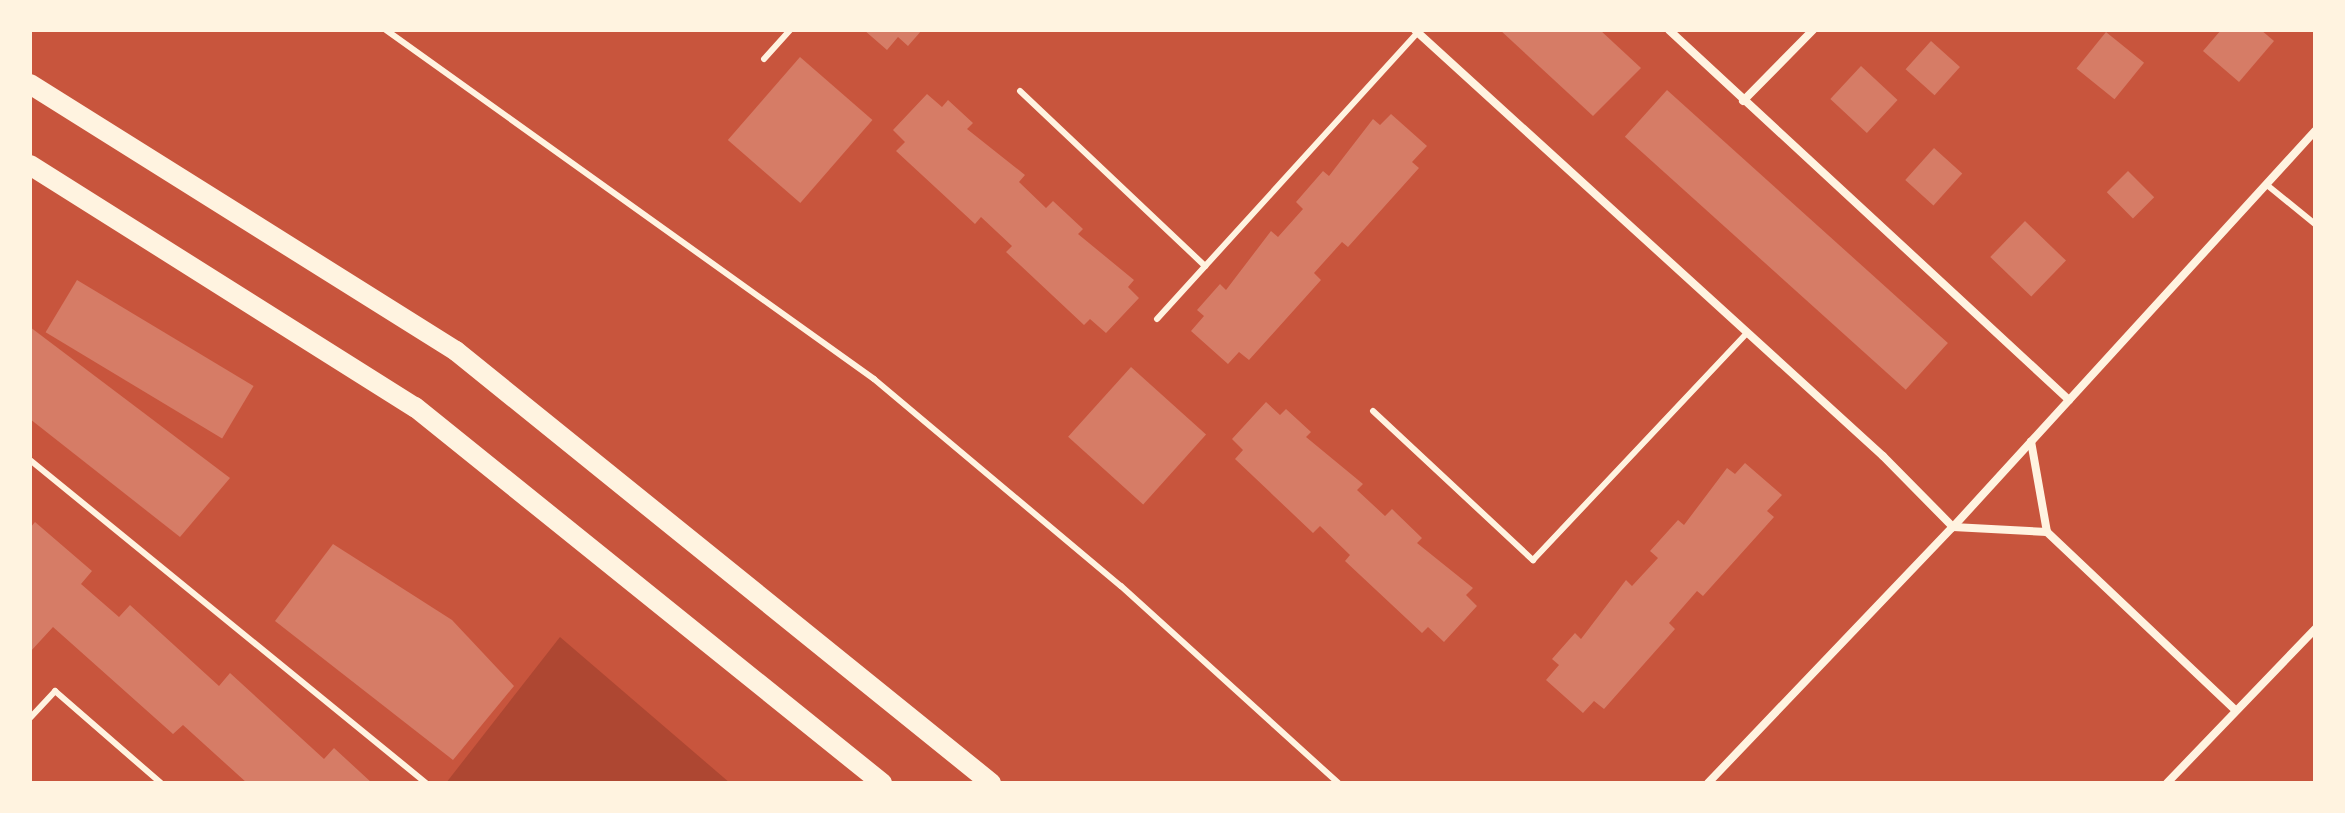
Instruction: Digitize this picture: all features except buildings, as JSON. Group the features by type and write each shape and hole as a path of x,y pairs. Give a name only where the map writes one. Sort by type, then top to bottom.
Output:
{"main road":[{"path":"30,84 456,351 991,783"},
{"path":"30,165 415,407 882,783"}],"street":[{"path":"1669,30 2069,400"},
{"path":"1743,101 1813,30"},
{"path":"1416,31 1747,333 1953,527 2047,532"},
{"path":"1708,783 1953,527 2315,131"},
{"path":"2031,441 2047,532 2236,711"},
{"path":"2168,783 2315,629"}],"lane":[{"path":"386,30 874,379 1121,586 1338,783"},
{"path":"764,59 790,30"},
{"path":"1157,319 1416,31"},
{"path":"1020,91 1205,266"},
{"path":"2267,185 2315,224"},
{"path":"1373,411 1533,560 1747,333"},
{"path":"30,460 426,783"},
{"path":"30,718 55,691 161,783"}],"shaded area":[{"path":"560,637 730,783 446,783"}]}
